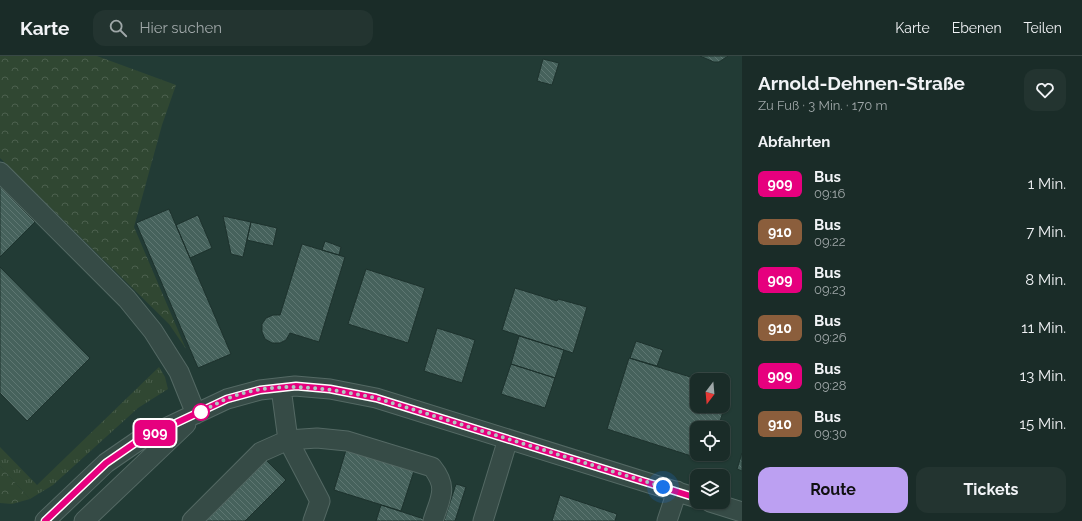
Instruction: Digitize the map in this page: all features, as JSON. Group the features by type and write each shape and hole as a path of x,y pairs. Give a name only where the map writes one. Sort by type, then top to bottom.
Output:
{"street":[{"path":"0,172 127,299 153,331 179,372 196,414"},
{"path":"45,521 113,458 138,441 227,399 260,390 296,386 330,389 376,398 690,496"},
{"path":"281,388 288,440 320,501 314,521"},
{"path":"84,521 196,414"},
{"path":"192,521 261,452 288,440 317,438 347,441 432,467 440,478 443,490 433,521"},
{"path":"483,521 508,439"},
{"path":"667,521 677,491"},
{"path":"730,508 742,512"}],"green space":[{"path":"0,56 97,56 176,85 162,125 134,227 186,349 169,324 0,158"},
{"path":"159,367 165,377 168,389 138,408 53,485 30,499 0,466 0,447 37,485"},
{"path":"0,466 30,499 12,504 0,503"}],"building":[{"path":"700,56 728,56 719,62 714,62"},
{"path":"543,59 559,63 552,85 537,81"},
{"path":"0,186 35,222 0,257"},
{"path":"169,209 231,354 198,368 136,223"},
{"path":"198,215 212,248 190,258 176,225"},
{"path":"223,216 251,222 243,257 231,254"},
{"path":"251,222 277,228 273,246 247,240"},
{"path":"325,241 341,247 339,255 322,250"},
{"path":"302,244 345,257 319,342 290,333 286,340 280,343 272,343 265,339 262,332 262,324 266,318 273,315 280,315"},
{"path":"0,267 90,358 27,421 0,393"},
{"path":"366,269 425,288 408,343 348,324"},
{"path":"515,288 557,301 558,299 587,307 573,353 502,330"},
{"path":"437,328 475,340 462,383 424,371"},
{"path":"519,336 564,350 555,378 511,364"},
{"path":"636,341 663,350 657,366 630,358"},
{"path":"629,358 690,377 690,413 723,413 720,421 690,421 690,456 607,429"},
{"path":"511,364 555,378 545,408 501,394"},
{"path":"346,450 414,471 401,511 334,490"},
{"path":"742,453 742,471 737,469"},
{"path":"265,459 286,480 245,521 204,521"},
{"path":"456,484 466,487 455,521 444,521"},
{"path":"560,495 617,514 615,521 552,521"},
{"path":"381,505 424,519 424,521 376,521"}],"bus line":[{"name":"909","path":"45,521 106,463 138,441 227,399 260,390 296,386 330,389 376,398 690,496"}],"route":[{"path":"201,412 196,414 227,399 260,390 296,386 330,389 376,398 663,487"}]}
